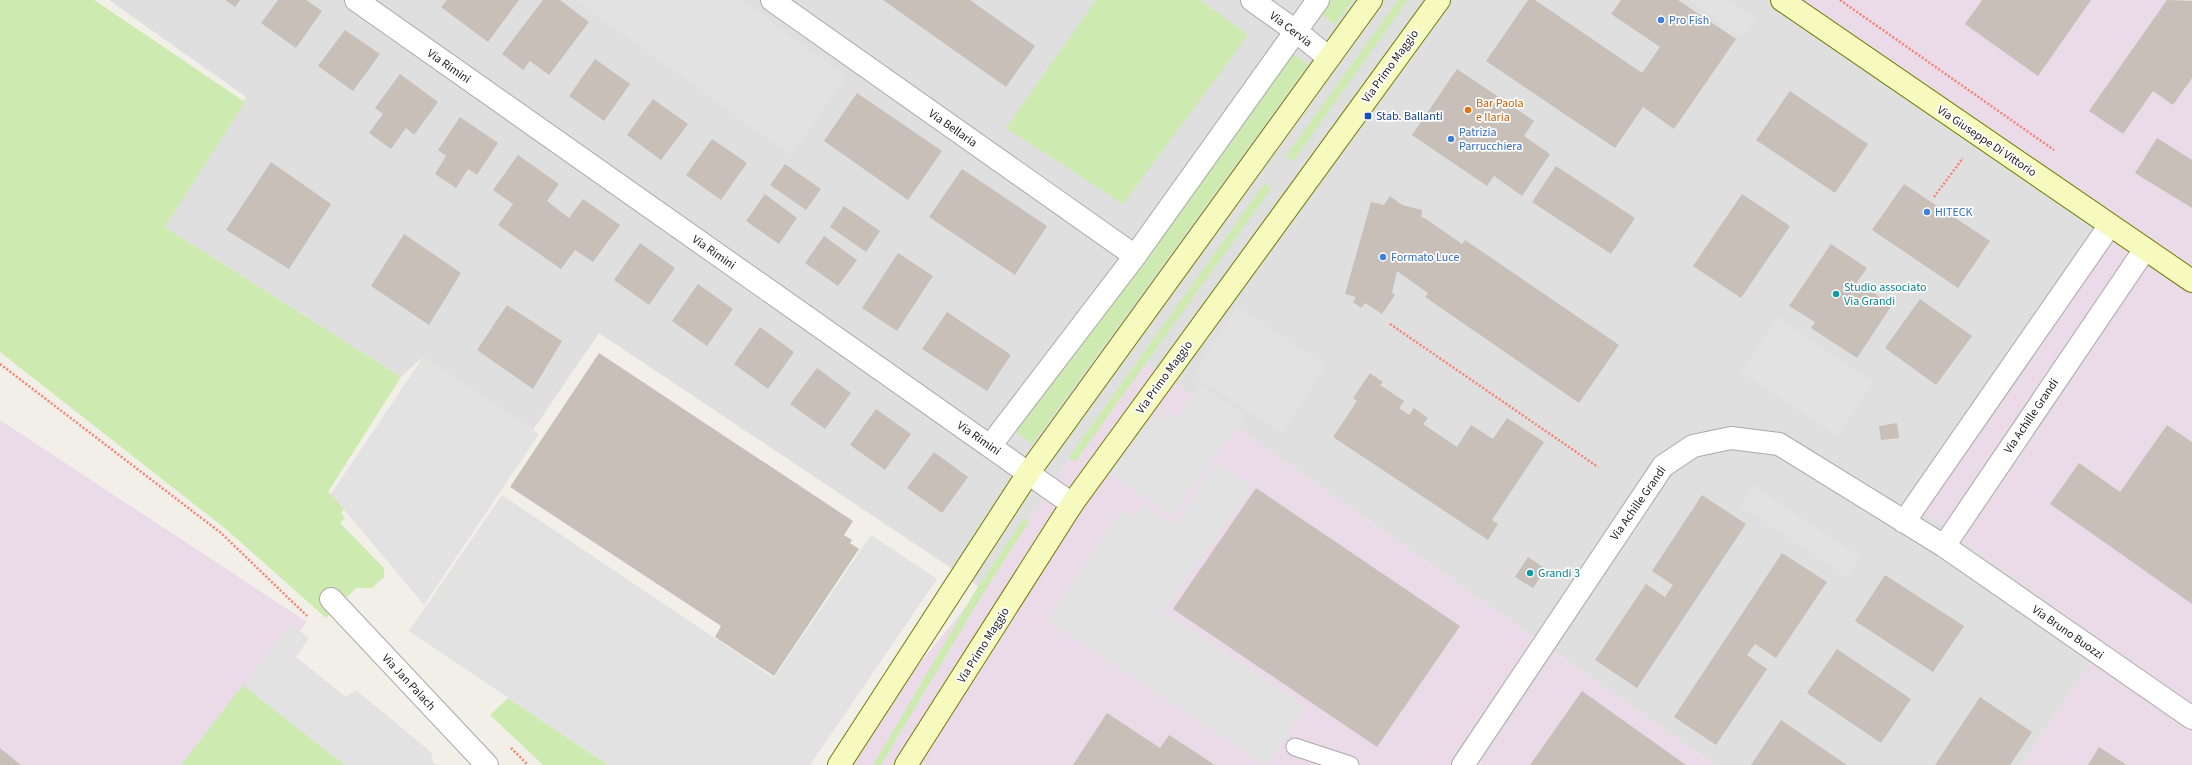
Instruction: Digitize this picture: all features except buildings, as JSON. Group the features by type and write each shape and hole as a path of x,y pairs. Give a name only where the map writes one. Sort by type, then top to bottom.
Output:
{"street":[{"name":"Via Rimini","path":"356,0 1029,472 1072,504"},
{"name":"Via Bellaria","path":"772,0 1135,256"},
{"name":"Via Cervia","path":"1252,0 1297,32 1329,58"},
{"path":"990,446 1135,256 1297,32 1318,0"},
{"path":"839,765 1029,472 1371,0"},
{"name":"Via Primo Maggio","path":"906,765 1072,504 1439,0"},
{"name":"Via Giuseppe Di Vittorio","path":"1782,0 2192,281"},
{"path":"1904,522 2110,225"},
{"name":"Via Achille Grandi","path":"1462,765 1663,466 1693,446 1731,438 1779,444 1944,546 2145,249"},
{"name":"Via Bruno Buozzi","path":"1944,546 2192,718"},
{"name":"Via Jan Palach","path":"331,600 487,765"}],"lane":[{"path":"1294,747 1350,765"}],"path":[{"path":"1840,0 2056,151"},
{"path":"1934,198 1966,155"},
{"path":"1390,324 1598,467"},
{"path":"0,364 221,533 311,620"}],"shaded area":[{"path":"109,0 1794,0 2117,232 1907,500 2103,643 2021,765 1715,765 1139,358 981,588 599,333 533,430 423,357 401,377 165,227 246,97"},
{"path":"575,0 742,0 846,77 791,155"},
{"path":"1689,0 1729,0 1755,19 1742,38"},
{"path":"1794,0 2192,0 2192,765 2021,765 2103,643 1907,500 2117,232"},
{"path":"1237,306 1326,365 1282,433 1194,376"},
{"path":"1778,318 1873,382 1837,436 1741,372"},
{"path":"423,357 539,434 424,605 331,494"},
{"path":"1139,358 1715,765 837,765 981,588"},
{"path":"1200,384 1245,415 1172,517 1110,474 1153,415 1160,420 1168,410 1178,418"},
{"path":"0,420 307,622 181,765 0,765"},
{"path":"1216,463 1252,486 1164,612 1306,707 1268,765 1265,765 1047,620 1122,510 1134,518 1144,504 1174,525"},
{"path":"1754,486 1861,557 1848,577 1741,506"},
{"path":"502,495 774,678 871,535 937,579 810,765 608,765 409,631"},
{"path":"291,624 309,638 296,657 346,697 356,690 431,752 433,762 437,765 345,765 243,685"}],"green space":[{"path":"0,0 94,0 245,102 165,227 401,377 328,492 347,505 341,513 345,518 340,523 384,568 384,577 372,588 356,588 326,618 227,530 0,352"},
{"path":"1096,0 1200,0 1248,35 1123,204 1006,128"},
{"path":"1331,0 1353,0 1335,25 1321,14"},
{"path":"1398,0 1408,0 1293,161 1286,156"},
{"path":"1293,54 1308,65 1032,444 1016,432"},
{"path":"1265,183 1271,189 1075,462 1069,457"},
{"path":"1024,518 1029,522 984,592 881,765 873,765 977,588"},
{"path":"243,685 345,765 181,765"},
{"path":"508,698 608,765 543,765 490,715"}],"place":[{"name":"Pro Fish","path":"1661,20"},
{"name":"Bar Paola e Ilaria","path":"1468,110"},
{"name":"Stab. Ballanti","path":"1368,116"},
{"name":"Patrizia Parrucchiera","path":"1451,139"},
{"name":"HITECK","path":"1927,212"},
{"name":"Formato Luce","path":"1383,257"},
{"name":"Studio associato Via Grandi","path":"1836,294"},
{"name":"Grandi 3","path":"1530,573"}]}
